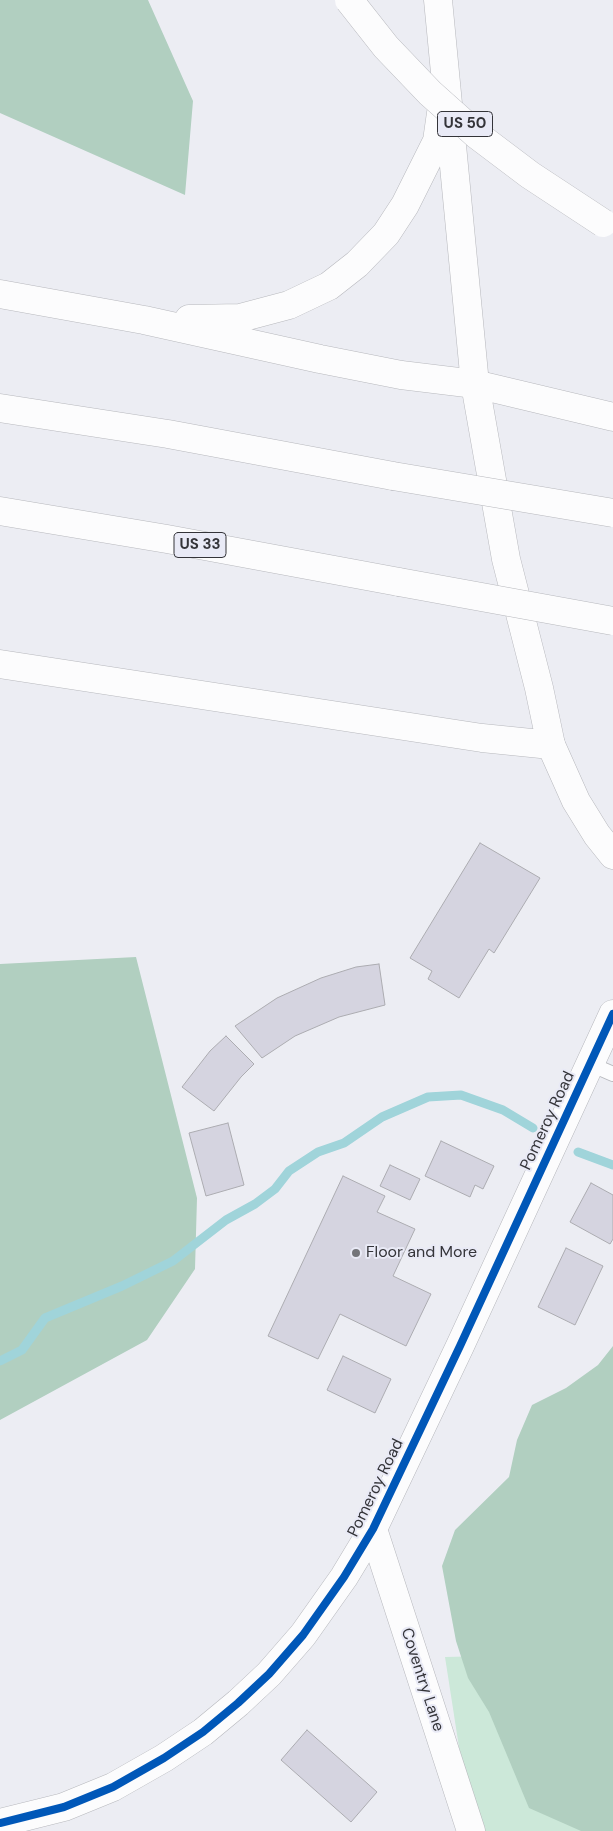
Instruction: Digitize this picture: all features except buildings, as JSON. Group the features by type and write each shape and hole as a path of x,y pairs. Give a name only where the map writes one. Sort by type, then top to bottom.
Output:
{"main road":[{"name":"US 50","path":"349,0 386,47 430,93 477,135 530,175 608,226"},
{"path":"438,0 475,384 506,559 539,688 551,746 576,801 597,835 613,855"},
{"path":"144,320 240,318 289,305 329,286 357,264 386,234 400,212 437,141 445,77"},
{"path":"0,294 144,320 392,373 475,384 613,417"},
{"path":"0,408 168,434 393,476 613,512"},
{"name":"US 33","path":"0,511 168,539 613,621"},
{"path":"0,664 482,738 551,746"},
{"name":"Pomeroy Road","path":"0,1823 64,1807 114,1787 164,1758 203,1732 238,1703 269,1674 303,1635 344,1577 373,1529 464,1338 601,1069 613,1014"},
{"name":"Coventry Lane","path":"373,1529 471,1831"}],"green space":[{"path":"0,0 148,0 193,101 185,195 0,113"},
{"path":"136,957 197,1198 195,1269 147,1340 0,1420 0,964"},
{"path":"613,1346 613,1831 581,1831 529,1808 489,1712 468,1678 456,1641 442,1566 455,1530 509,1477 517,1440 532,1405 566,1388 598,1365"},
{"path":"613,1653 613,1831 472,1831 445,1657"}],"waterway":[{"path":"0,1361 22,1350 45,1318 122,1286 173,1261 226,1220 255,1204 275,1189 289,1171 318,1152 344,1143 382,1117 428,1097 461,1095 503,1110 533,1128"},
{"path":"578,1152 613,1165"}],"cycle path":[{"path":"0,1823 64,1807 113,1787 164,1758 203,1732 238,1703 269,1674 303,1635 344,1577 373,1529 460,1346 613,1014"}],"place":[{"name":"Floor and More","path":"356,1253"}]}
